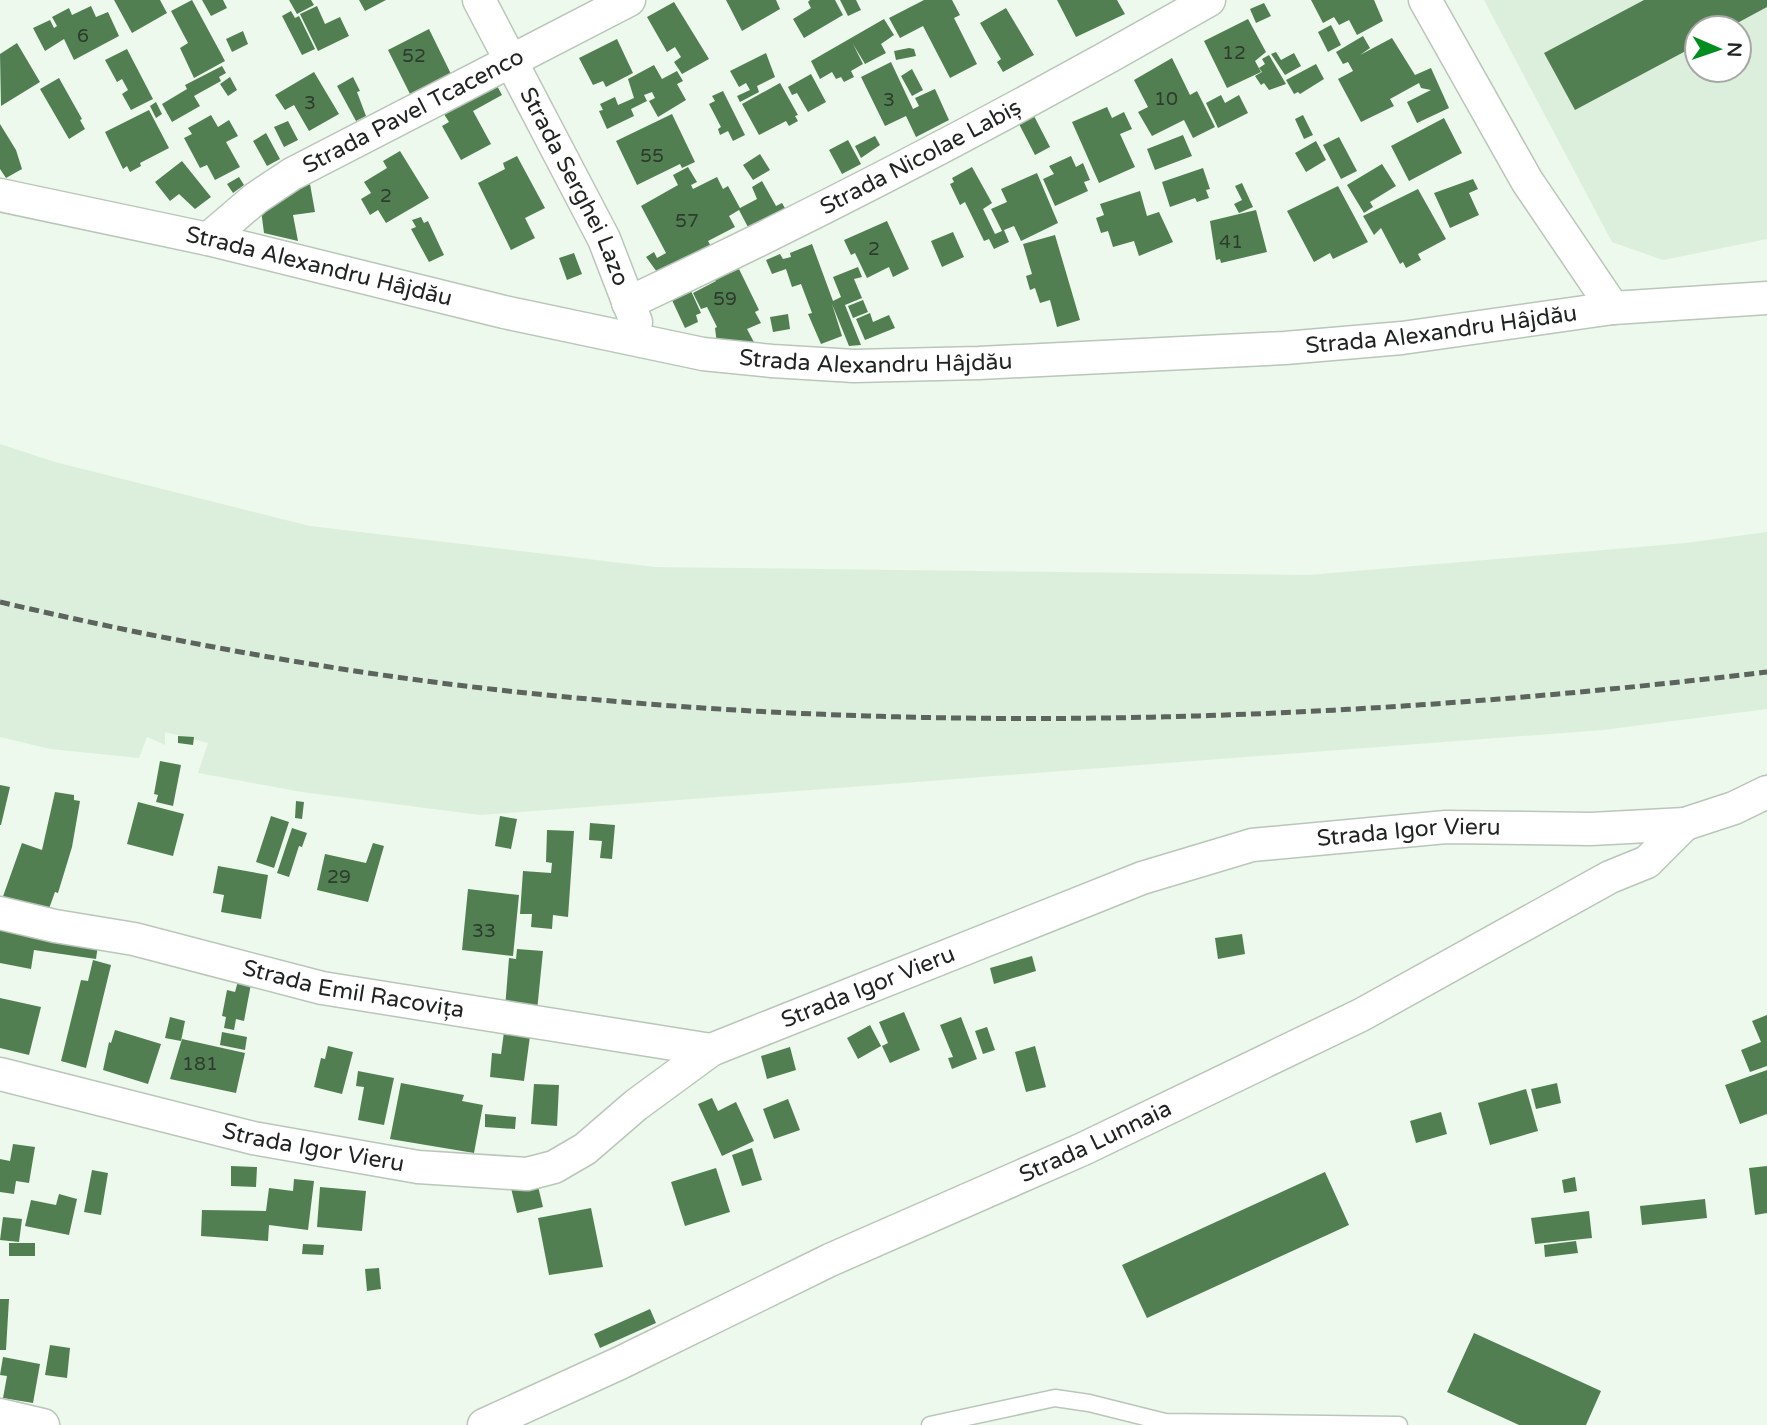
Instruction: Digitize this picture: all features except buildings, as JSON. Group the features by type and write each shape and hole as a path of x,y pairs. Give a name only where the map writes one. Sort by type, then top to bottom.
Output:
{"street":[{"name":"Strada Serghei Lazo","path":"479,0 604,239 644,339"},
{"name":"Strada Pavel Tcacenco","path":"208,239 256,198 292,174 629,0"},
{"name":"Strada Nicolae Labiș","path":"628,303 780,232 920,159 1209,0"},
{"path":"1425,0 1527,181 1613,308"},
{"name":"Strada Alexandru Hâjdău","path":"0,195 208,239 505,312 644,339 704,354 854,366 1191,354 1402,338 1613,308 1767,299"},
{"name":"Strada Igor Vieru","path":"0,1074 253,1138 418,1167 527,1174 554,1167 585,1149 636,1105 710,1051 1112,888 1252,845 1446,827 1591,829 1685,824 1734,808 1767,792"},
{"name":"Strada Lunnaia","path":"484,1425 620,1363 830,1260 1083,1149 1361,1015 1610,877 1647,862 1685,824"},
{"name":"Strada Emil Racovița","path":"0,913 55,926 134,939 322,988 710,1051"},
{"path":"0,1415 43,1425"}],"lane":[{"path":"930,1425 1055,1398 1089,1403 1165,1422 1399,1425"}],"shaded area":[{"path":"1484,0 1767,0 1767,239 1663,260 1612,242"},
{"path":"0,444 55,462 310,526 655,567 1308,575 1686,543 1767,532 1767,709 1603,730 480,815 302,792 198,773 208,743 165,732 165,745 147,737 139,758 50,749 0,737"}],"railway":[{"path":"0,602 267,657 469,687 691,707 844,715 998,718 1306,712 1614,689 1767,672"}]}
